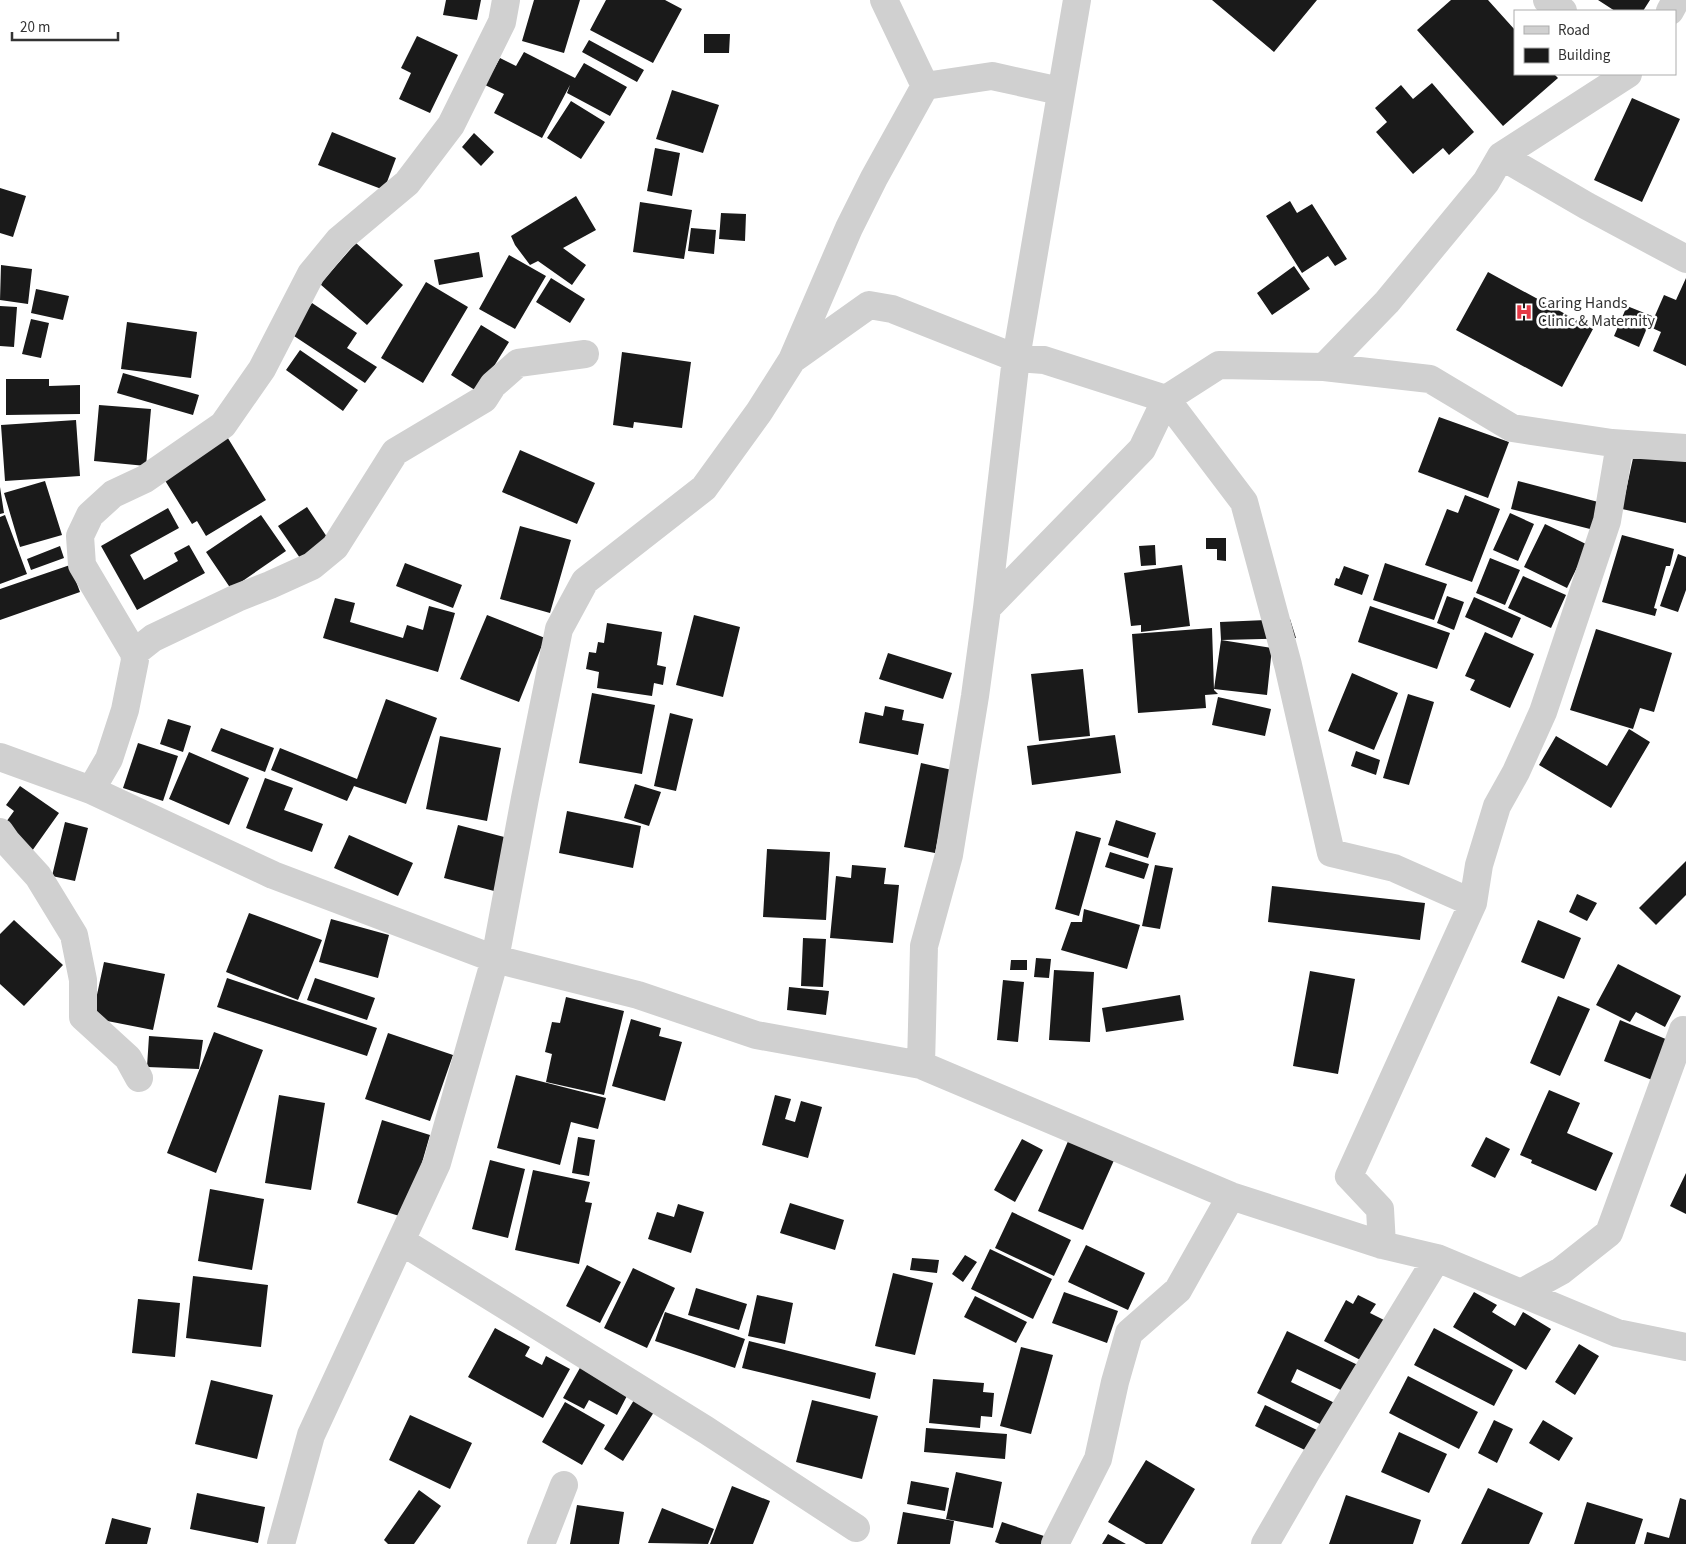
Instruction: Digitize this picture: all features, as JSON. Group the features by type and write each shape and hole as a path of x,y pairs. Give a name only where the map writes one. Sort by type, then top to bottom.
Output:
{"street":[{"path":"91,790 109,759 133,676 134,653 82,565 80,536 90,515 113,494 145,479 223,425 262,369 311,274 339,240 407,183 451,125 502,22 506,0"},
{"path":"884,0 925,86"},
{"path":"921,1065 924,946 949,855 975,696 1016,358 1077,0"},
{"path":"1547,0 1562,10"},
{"path":"1324,367 1387,302 1486,182 1501,156 1626,75"},
{"path":"925,86 992,76 1060,91"},
{"path":"281,1544 311,1435 437,1163 496,959 525,798 559,629 585,581 704,488 758,412 792,360 849,228 874,178 925,86"},
{"path":"1501,156 1587,206 1686,259"},
{"path":"792,360 869,305 892,309 1016,358 1044,360 1166,399 1244,502 1288,665 1331,853 1394,868 1473,903"},
{"path":"134,653 152,638 237,598 312,566 335,547 395,452 484,399 493,385 518,363 585,354"},
{"path":"987,608 1142,449 1166,399 1219,365 1324,367 1430,379 1512,428 1620,444 1686,448"},
{"path":"1382,1245 1380,1209 1349,1176 1473,903 1479,865 1497,806 1516,772 1543,712 1607,521 1620,444"},
{"path":"0,757 91,790 273,875 496,959 638,995 756,1035 921,1065 1231,1196 1382,1245 1437,1258 1617,1333 1686,1347"},
{"path":"0,832 38,876 74,935 83,980 83,1017 128,1058 138,1078"},
{"path":"1521,1293 1561,1271 1610,1233 1683,1030"},
{"path":"1055,1544 1098,1459 1115,1382 1130,1333 1178,1290 1231,1196"},
{"path":"401,1241 706,1430 856,1528"},
{"path":"1265,1544 1437,1258"},
{"path":"541,1544 564,1485"}],"building":[{"path":"446,0 481,0 477,20 443,15"},
{"path":"534,0 580,0 564,53 522,41"},
{"path":"606,0 665,0 682,9 653,63 590,30"},
{"path":"1212,0 1317,0 1274,52"},
{"path":"1451,0 1488,0 1514,29 1514,75 1555,75 1558,78 1503,126 1417,30"},
{"path":"1598,0 1650,0 1644,10 1613,10"},
{"path":"704,34 730,34 729,53 704,53"},
{"path":"417,36 458,55 430,113 399,99 411,73 401,68"},
{"path":"589,40 644,70 637,82 582,52"},
{"path":"524,52 575,78 584,63 627,87 610,116 567,93 570,85 542,138 494,113 504,94 485,85 500,58 516,66"},
{"path":"1432,83 1474,132 1449,155 1443,148 1413,174 1376,132 1387,122 1375,108 1401,85 1413,99"},
{"path":"672,90 719,105 703,153 656,139"},
{"path":"1632,98 1680,119 1642,202 1594,180"},
{"path":"571,101 605,122 581,159 547,138"},
{"path":"332,132 396,158 384,190 318,165"},
{"path":"474,133 494,152 481,166 462,147"},
{"path":"655,148 680,153 672,196 647,191"},
{"path":"0,188 26,196 13,237 0,233"},
{"path":"576,196 596,230 563,248 586,265 572,285 538,261 530,265 515,245 511,236"},
{"path":"1290,201 1297,213 1312,204 1347,259 1335,266 1328,256 1302,273 1266,216"},
{"path":"640,202 692,210 684,259 633,252"},
{"path":"721,213 746,214 745,241 719,239"},
{"path":"691,228 716,230 714,254 688,251"},
{"path":"356,243 403,285 367,325 320,284"},
{"path":"479,252 483,277 439,285 434,260"},
{"path":"509,255 546,276 515,329 479,309"},
{"path":"1,265 32,269 28,304 0,300"},
{"path":"1294,266 1310,289 1272,315 1257,293"},
{"path":"1488,272 1593,329 1562,387 1456,330"},
{"path":"551,278 585,299 570,323 536,302"},
{"path":"1686,278 1686,366 1653,351 1661,332 1650,327 1664,295 1676,300"},
{"path":"426,282 468,307 423,383 381,358"},
{"path":"36,289 69,296 63,320 31,313"},
{"path":"312,303 357,333 347,348 377,367 365,383 291,334"},
{"path":"0,306 17,307 14,347 0,346"},
{"path":"1627,306 1652,316 1639,347 1614,336"},
{"path":"31,319 49,323 41,358 22,354"},
{"path":"127,322 197,332 191,378 121,369"},
{"path":"481,325 509,342 478,392 451,375"},
{"path":"300,350 358,390 343,411 286,370"},
{"path":"622,352 691,362 682,428 634,422 633,428 613,425"},
{"path":"123,373 199,395 193,415 117,393"},
{"path":"6,379 49,379 49,386 80,385 80,414 6,415"},
{"path":"99,405 151,409 146,466 94,461"},
{"path":"1439,417 1509,442 1488,498 1418,472"},
{"path":"76,420 80,476 5,481 1,425"},
{"path":"226,435 266,500 206,536 197,521 192,524 161,474"},
{"path":"1635,449 1686,460 1686,523 1622,509"},
{"path":"520,450 595,483 577,524 502,492"},
{"path":"45,481 62,535 20,547 4,493"},
{"path":"1518,481 1602,503 1594,530 1511,509"},
{"path":"0,487 4,513 0,514"},
{"path":"1465,495 1500,509 1472,582 1425,565 1447,509 1458,513"},
{"path":"307,507 329,540 300,558 278,526"},
{"path":"168,508 179,528 130,555 144,580 178,561 174,553 189,545 205,573 137,610 101,546"},
{"path":"1510,513 1534,524 1518,561 1493,550"},
{"path":"5,515 27,574 0,584 0,517"},
{"path":"261,515 286,551 231,589 206,552"},
{"path":"1545,524 1588,545 1567,588 1524,567"},
{"path":"520,526 571,540 550,613 500,599"},
{"path":"1622,535 1674,549 1670,566 1666,566 1654,608 1657,609 1655,616 1602,602"},
{"path":"1206,538 1226,538 1226,561 1217,560 1217,549 1206,549"},
{"path":"1155,545 1156,565 1141,566 1139,546"},
{"path":"60,546 64,558 31,570 27,559"},
{"path":"1678,554 1686,557 1686,590 1678,612 1660,606"},
{"path":"1490,558 1520,570 1505,605 1476,593"},
{"path":"405,563 462,585 453,608 396,586"},
{"path":"1385,563 1447,584 1434,620 1373,600"},
{"path":"70,565 80,592 0,620 0,589"},
{"path":"1182,565 1190,626 1141,632 1141,625 1131,626 1124,573"},
{"path":"1344,566 1369,575 1362,595 1334,585 1336,578 1339,579"},
{"path":"1523,576 1566,595 1551,628 1508,608"},
{"path":"1447,596 1464,602 1454,630 1437,623"},
{"path":"1474,597 1521,618 1512,638 1465,617"},
{"path":"335,598 355,603 350,622 403,638 407,625 423,630 429,606 455,613 438,672 323,638"},
{"path":"1370,606 1450,633 1437,669 1358,642"},
{"path":"487,615 545,638 519,702 460,679"},
{"path":"694,615 740,627 723,697 676,685"},
{"path":"1290,619 1296,638 1221,640 1220,622"},
{"path":"607,623 662,632 657,665 666,667 663,685 654,683 652,696 597,688 599,672 586,669 589,652 596,653 598,642 604,643"},
{"path":"1212,628 1214,690 1218,694 1205,695 1206,708 1138,713 1132,634"},
{"path":"1596,629 1672,653 1654,712 1640,708 1633,729 1570,710"},
{"path":"1485,632 1534,654 1510,708 1470,690 1475,680 1465,676"},
{"path":"1221,640 1272,648 1267,695 1214,689"},
{"path":"888,653 952,673 943,699 879,679"},
{"path":"1083,669 1090,736 1039,741 1031,674"},
{"path":"1352,673 1398,693 1374,750 1328,731"},
{"path":"592,693 655,705 642,774 579,763"},
{"path":"1408,694 1434,702 1409,785 1383,778"},
{"path":"1218,697 1271,709 1265,736 1212,725"},
{"path":"386,699 437,718 406,804 354,786 347,801 271,770 280,748 357,779"},
{"path":"885,706 904,710 902,720 924,724 918,755 859,743 865,712 883,716"},
{"path":"670,713 693,719 676,791 654,786"},
{"path":"168,719 191,726 183,752 160,744"},
{"path":"221,728 274,748 265,772 211,751"},
{"path":"1629,729 1650,742 1611,808 1539,765 1556,736 1607,766"},
{"path":"1115,735 1121,773 1032,785 1027,746"},
{"path":"440,736 501,748 487,821 426,809"},
{"path":"138,743 178,756 163,801 123,788"},
{"path":"1356,751 1380,760 1376,775 1351,766"},
{"path":"189,752 249,778 229,825 169,799"},
{"path":"921,763 952,770 935,853 904,847"},
{"path":"265,778 293,788 284,810 323,824 312,852 246,828"},
{"path":"635,784 661,792 649,826 624,818"},
{"path":"20,786 59,813 32,851 1,829 14,811 6,805"},
{"path":"567,811 641,826 633,868 559,853"},
{"path":"1116,820 1156,833 1148,858 1108,845"},
{"path":"65,822 88,828 75,881 52,876"},
{"path":"458,825 512,839 498,892 444,878"},
{"path":"1076,831 1101,838 1079,916 1055,909"},
{"path":"349,835 413,863 398,896 334,868"},
{"path":"767,849 830,852 826,920 763,917"},
{"path":"1110,852 1149,864 1144,879 1105,867"},
{"path":"1686,861 1686,895 1656,925 1639,908"},
{"path":"852,865 886,868 884,884 899,885 893,943 830,938 836,876 851,878"},
{"path":"1155,865 1173,868 1160,929 1142,926"},
{"path":"1272,886 1425,903 1420,940 1268,922"},
{"path":"1577,894 1597,903 1587,921 1569,912"},
{"path":"1084,909 1140,925 1127,969 1061,950 1071,922 1082,922"},
{"path":"249,913 322,940 298,1000 226,972"},
{"path":"331,919 389,935 378,978 319,962"},
{"path":"14,920 63,965 24,1006 0,984 0,934"},
{"path":"1538,920 1581,938 1564,979 1521,962"},
{"path":"803,938 826,939 823,987 801,986"},
{"path":"1036,958 1051,959 1049,978 1034,977"},
{"path":"1011,960 1027,960 1027,970 1010,970"},
{"path":"104,962 165,974 153,1030 92,1018"},
{"path":"1618,964 1681,996 1665,1027 1636,1012 1630,1022 1596,1005"},
{"path":"1054,970 1094,972 1090,1042 1049,1040"},
{"path":"1310,971 1355,979 1338,1074 1293,1066"},
{"path":"227,978 377,1028 367,1056 217,1007"},
{"path":"315,978 375,998 367,1020 307,1000"},
{"path":"1003,980 1024,982 1018,1042 997,1040"},
{"path":"789,987 829,991 826,1015 787,1010"},
{"path":"1180,995 1184,1020 1106,1032 1102,1008"},
{"path":"1558,996 1590,1009 1560,1076 1530,1063"},
{"path":"566,997 624,1011 604,1095 546,1082 552,1054 545,1052 552,1022 560,1023"},
{"path":"631,1019 661,1028 659,1036 682,1042 665,1101 612,1086"},
{"path":"1620,1020 1668,1040 1652,1080 1604,1061"},
{"path":"214,1032 263,1050 216,1173 167,1153"},
{"path":"388,1033 453,1055 430,1121 365,1099"},
{"path":"149,1036 203,1040 199,1069 147,1067"},
{"path":"516,1075 606,1098 598,1129 571,1122 560,1165 497,1148"},
{"path":"1549,1090 1580,1103 1567,1133 1613,1153 1596,1191 1531,1163 1532,1160 1520,1155"},
{"path":"279,1095 325,1103 311,1190 265,1183"},
{"path":"775,1095 791,1099 785,1119 795,1122 801,1101 822,1107 808,1158 762,1145"},
{"path":"382,1120 430,1135 406,1218 357,1203"},
{"path":"578,1137 595,1140 589,1176 572,1173"},
{"path":"1486,1137 1510,1149 1495,1178 1471,1166"},
{"path":"1022,1139 1043,1150 1015,1202 994,1190"},
{"path":"1069,1139 1115,1158 1083,1230 1038,1211"},
{"path":"490,1160 525,1169 508,1238 472,1229"},
{"path":"533,1170 590,1182 585,1202 592,1203 579,1264 515,1250"},
{"path":"1686,1173 1686,1214 1670,1206"},
{"path":"210,1189 264,1199 252,1270 198,1261"},
{"path":"790,1203 844,1220 835,1250 780,1233"},
{"path":"678,1204 704,1212 691,1253 648,1239 657,1212 674,1217"},
{"path":"1012,1212 1071,1240 1054,1276 995,1248"},
{"path":"1086,1245 1145,1273 1128,1310 1068,1282"},
{"path":"990,1249 1052,1279 1033,1319 971,1289"},
{"path":"965,1255 977,1262 963,1282 952,1274"},
{"path":"912,1258 939,1260 937,1273 910,1270"},
{"path":"587,1265 621,1282 600,1323 566,1306"},
{"path":"633,1268 675,1288 647,1348 604,1328"},
{"path":"893,1273 933,1283 915,1355 875,1346"},
{"path":"193,1276 268,1285 261,1347 186,1338"},
{"path":"696,1288 747,1304 739,1330 688,1315"},
{"path":"1064,1292 1118,1311 1107,1343 1052,1323"},
{"path":"1474,1292 1497,1305 1492,1312 1515,1326 1523,1312 1551,1329 1526,1370 1453,1327"},
{"path":"757,1295 793,1303 785,1344 748,1336"},
{"path":"1358,1295 1376,1304 1370,1313 1388,1322 1366,1363 1324,1341 1346,1300 1353,1304"},
{"path":"975,1296 1027,1322 1016,1343 964,1317"},
{"path":"138,1299 180,1303 175,1357 132,1353"},
{"path":"665,1312 745,1339 735,1368 655,1341"},
{"path":"495,1328 530,1347 525,1356 542,1365 546,1356 570,1369 543,1418 468,1377"},
{"path":"1434,1328 1513,1370 1494,1406 1414,1365"},
{"path":"1287,1331 1360,1366 1347,1393 1297,1369 1291,1382 1341,1406 1330,1429 1257,1393"},
{"path":"749,1341 876,1373 870,1399 742,1368"},
{"path":"1579,1344 1599,1356 1575,1395 1555,1382"},
{"path":"1021,1347 1053,1355 1031,1434 1000,1426"},
{"path":"581,1366 629,1392 617,1415 589,1400 584,1409 563,1398"},
{"path":"1408,1376 1478,1412 1459,1449 1389,1413"},
{"path":"933,1379 984,1383 983,1392 994,1393 992,1417 981,1416 980,1428 929,1423"},
{"path":"211,1380 273,1395 257,1459 195,1444"},
{"path":"634,1400 654,1412 623,1461 604,1449"},
{"path":"812,1400 878,1416 862,1479 796,1462"},
{"path":"565,1402 605,1425 582,1465 542,1442"},
{"path":"1265,1405 1317,1430 1307,1451 1255,1426"},
{"path":"410,1415 472,1443 450,1489 389,1460"},
{"path":"1494,1420 1513,1429 1497,1463 1478,1453"},
{"path":"1543,1420 1573,1438 1559,1461 1529,1443"},
{"path":"926,1428 1007,1434 1005,1459 924,1452"},
{"path":"1399,1432 1447,1454 1429,1493 1381,1472"},
{"path":"1146,1460 1195,1489 1162,1544 1146,1544 1108,1522"},
{"path":"956,1472 1002,1482 993,1528 946,1519"},
{"path":"911,1481 949,1488 945,1511 907,1504"},
{"path":"732,1486 770,1501 753,1544 710,1544"},
{"path":"1488,1488 1543,1513 1529,1544 1461,1544"},
{"path":"419,1490 441,1506 414,1544 388,1544 384,1540"},
{"path":"197,1493 265,1507 258,1543 190,1529"},
{"path":"1346,1495 1421,1520 1413,1544 1329,1544"},
{"path":"1680,1498 1686,1500 1686,1544 1644,1544 1647,1532 1669,1538"},
{"path":"1587,1502 1643,1519 1635,1544 1574,1544"},
{"path":"577,1505 624,1512 619,1544 570,1544"},
{"path":"662,1508 714,1529 708,1544 648,1543"},
{"path":"903,1512 954,1521 950,1544 897,1544"},
{"path":"112,1518 151,1528 147,1544 105,1544"},
{"path":"1002,1522 1044,1536 1042,1544 1000,1544 995,1542"},
{"path":"1108,1534 1126,1544 1102,1544"}],"place":[{"name":"Caring Hands Clinic & Maternity","path":"1524,312"}]}
